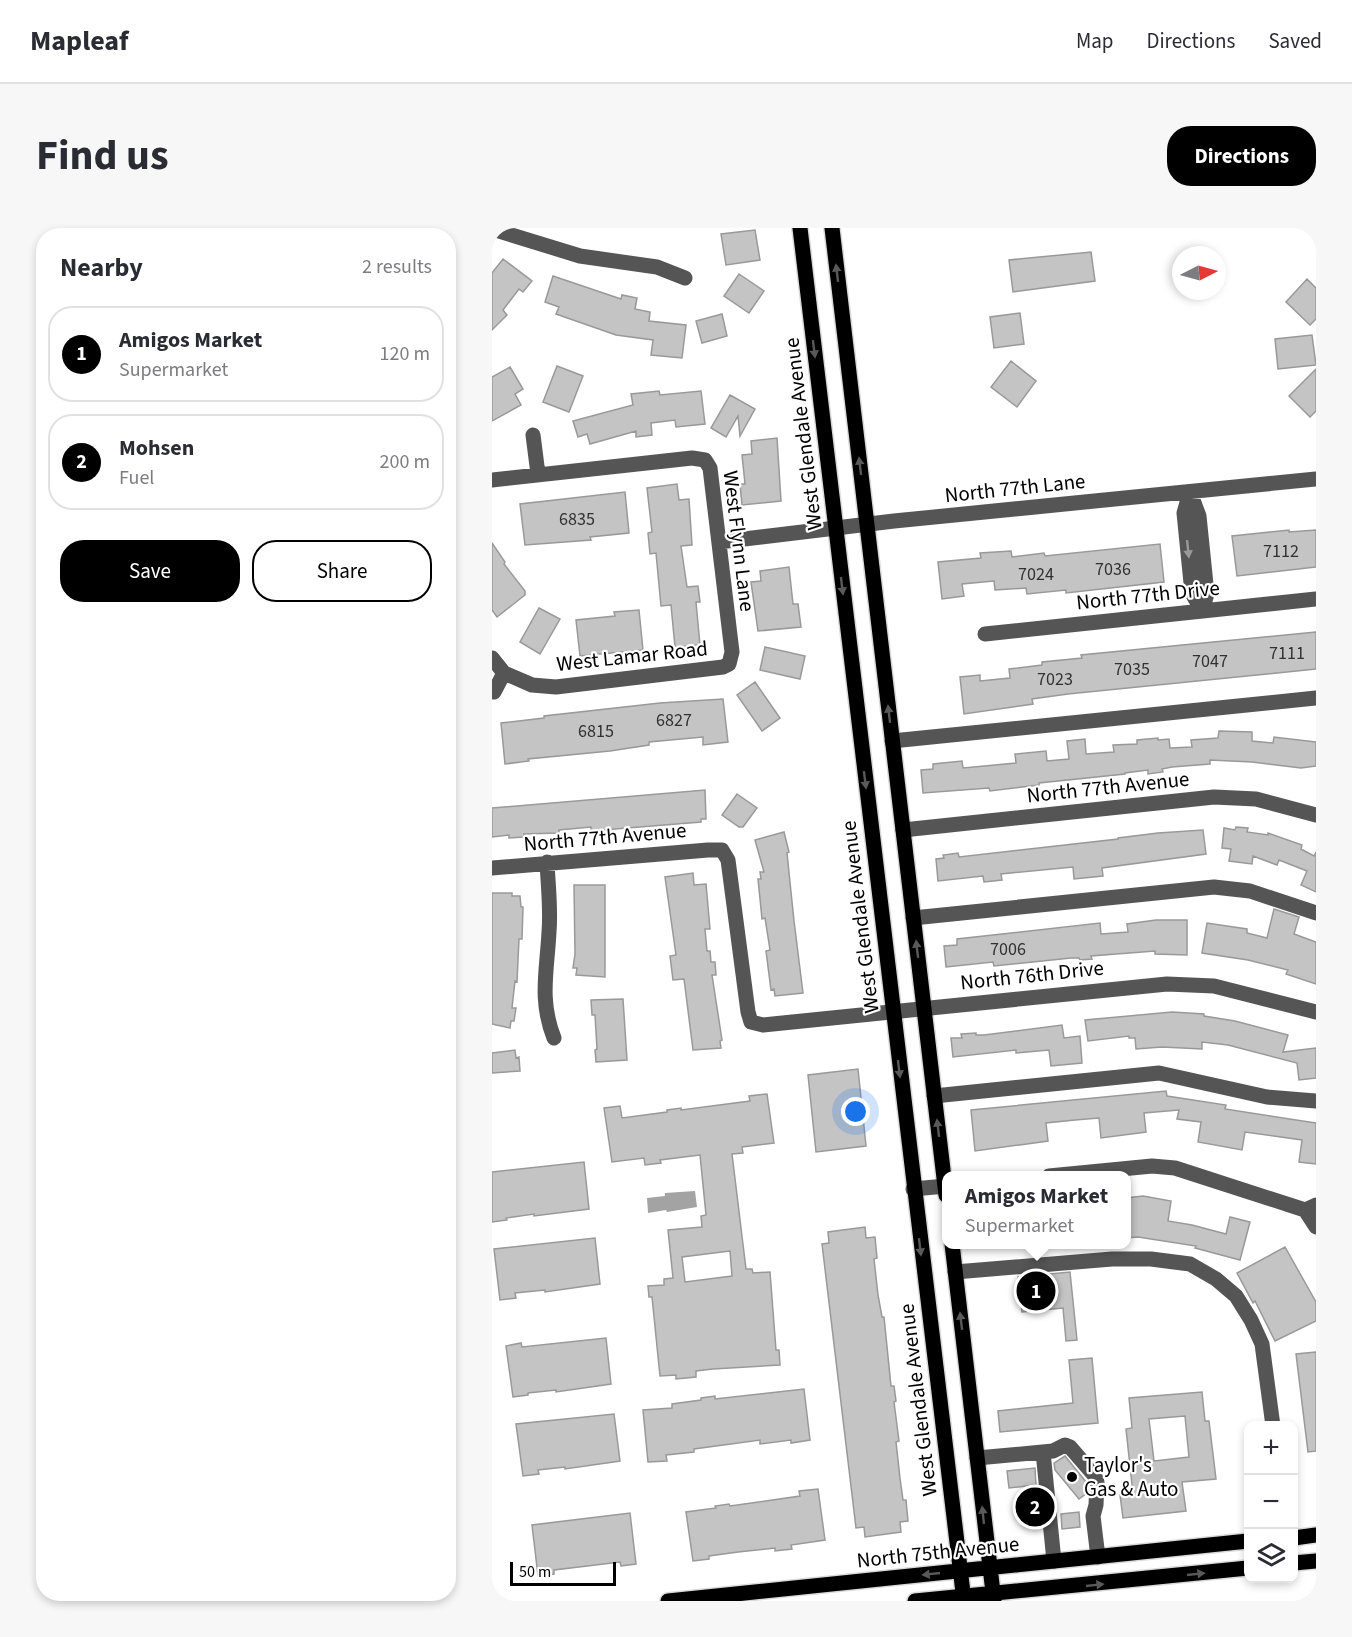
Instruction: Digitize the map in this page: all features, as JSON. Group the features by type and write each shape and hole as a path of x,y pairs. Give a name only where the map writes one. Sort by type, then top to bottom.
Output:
{"main road":[{"name":"West Glendale Avenue","path":"800,228 963,1599"},
{"path":"832,228 944,1171"},
{"path":"952,1249 994,1598"},
{"path":"1298,1537 1316,1535"},
{"name":"North 75th Avenue","path":"668,1601 1244,1541"},
{"path":"1298,1563 1316,1561"},
{"path":"915,1601 994,1598 1244,1568"}],"street":[{"path":"492,229 580,256 657,267 685,278"},
{"path":"492,480 538,474 533,435"},
{"name":"West Flynn Lane","path":"538,474 692,458 705,460 710,468 732,652 729,664"},
{"name":"North 77th Lane","path":"718,542 867,524 1316,479"},
{"path":"1190,492 1199,516 1207,594 1202,611"},
{"name":"North 77th Drive","path":"985,634 1316,599"},
{"name":"West Lamar Road","path":"492,658 504,673 532,685 556,687 723,668 729,664"},
{"path":"494,692 504,673"},
{"path":"892,741 1316,698"},
{"name":"North 77th Avenue","path":"903,830 1214,797 1256,799 1316,815"},
{"name":"North 77th Avenue","path":"492,868 722,850 728,860 751,1022"},
{"path":"547,862 550,930 544,986 547,1018 554,1038"},
{"path":"913,918 1214,887 1250,891 1316,913"},
{"name":"North 76th Drive","path":"751,1022 763,1025 1167,984 1214,986 1316,1012"},
{"path":"934,1096 1159,1072 1267,1097 1316,1101"},
{"path":"1100,1171 1152,1166 1175,1168 1311,1207 1316,1227"},
{"path":"913,1189 942,1189"},
{"path":"955,1272 1112,1259 1151,1259 1190,1264 1216,1279 1236,1296 1251,1320 1262,1344 1272,1421"},
{"path":"977,1458 1053,1451 1065,1445 1070,1447 1095,1476 1097,1482 1093,1516 1098,1557"},
{"path":"1043,1452 1054,1561"}],"shaded area":[{"path":"695,1191 697,1207 648,1213 647,1198 665,1196 665,1193"}],"building":[{"path":"755,230 760,260 726,265 721,234"},
{"path":"1091,252 1095,281 1013,292 1009,260"},
{"path":"503,259 532,281 523,292 519,289 503,310 507,315 492,330 492,273"},
{"path":"739,274 764,291 749,313 724,296"},
{"path":"553,276 621,299 622,295 637,298 635,309 650,312 649,321 686,325 682,358 651,355 653,340 616,335 556,314 559,307 545,302"},
{"path":"1307,279 1316,288 1316,319 1310,325 1286,302"},
{"path":"1020,313 1024,344 994,348 990,317"},
{"path":"722,314 727,336 702,343 696,321"},
{"path":"1312,335 1316,365 1278,369 1275,339"},
{"path":"1011,361 1036,381 1017,407 991,387"},
{"path":"557,366 583,376 569,412 543,402"},
{"path":"510,367 523,389 515,394 521,405 492,421 492,377"},
{"path":"1316,369 1316,411 1310,417 1289,396"},
{"path":"659,391 660,395 701,391 705,424 676,427 675,420 651,423 652,435 636,437 636,431 590,444 587,434 578,437 573,421 633,405 631,394"},
{"path":"730,395 755,409 740,436 738,416 726,437 711,428"},
{"path":"777,438 781,501 742,505 740,484 745,484 742,455 752,454 751,441"},
{"path":"677,484 679,500 689,499 692,545 681,546 687,587 698,586 700,602 696,602 700,645 675,647 671,605 661,606 656,553 650,554 648,533 652,532 647,488"},
{"path":"625,492 629,533 590,537 591,540 525,545 520,504"},
{"path":"1289,530 1289,532 1316,530 1316,567 1237,576 1232,536"},
{"path":"492,543 505,562 504,564 525,591 525,595 497,617 492,610"},
{"path":"1160,544 1164,582 1066,593 1066,590 1027,594 1026,588 995,590 994,581 962,584 964,596 942,599 938,562 981,558 980,553 1011,551 1012,557 1044,553 1045,556"},
{"path":"789,567 793,604 798,604 801,627 758,631 751,582 761,581 760,571"},
{"path":"539,608 560,619 540,654 520,642"},
{"path":"639,610 643,650 580,656 576,620 615,616 614,612"},
{"path":"1316,632 1316,669 1068,694 1032,699 1033,704 964,714 960,677 980,675 980,681 1010,678 1009,669 1042,665 1042,662 1082,658 1081,655"},
{"path":"765,647 805,656 800,679 760,670"},
{"path":"755,682 780,718 762,731 737,695"},
{"path":"723,699 728,742 703,745 703,737 649,742 649,745 610,751 528,759 529,761 505,764 501,723 660,703"},
{"path":"1219,731 1252,732 1252,741 1273,743 1274,737 1316,742 1316,766 1301,768 1210,760 1210,764 1172,767 1162,769 1163,772 1148,774 1148,770 990,791 989,788 923,793 921,770 933,769 933,764 962,761 963,768 1016,763 1015,754 1046,751 1047,761 1069,759 1067,741 1085,739 1086,754 1114,752 1113,745 1137,744 1137,740 1158,738 1158,740 1169,739 1170,748 1192,747 1191,740 1218,738"},
{"path":"705,790 706,819 701,819 701,822 591,831 591,827 559,830 559,833 524,834 524,837 509,838 509,835 492,837 492,808"},
{"path":"737,794 757,808 743,827 739,827 722,815"},
{"path":"1236,827 1248,828 1247,832 1268,835 1268,833 1302,845 1301,849 1314,856 1316,852 1316,892 1301,885 1307,871 1279,860 1277,865 1253,856 1252,864 1229,861 1231,849 1222,848 1224,828 1235,830"},
{"path":"1203,830 1206,854 1102,868 1103,876 1074,879 1073,867 1001,874 1002,880 984,882 983,876 938,881 936,859 944,858 943,855 958,853 959,857 1158,833"},
{"path":"784,832 789,852 787,853 803,993 775,996 774,989 771,990 766,951 770,950 765,918 762,919 758,879 761,879 760,872 764,872 755,840"},
{"path":"693,873 694,885 706,884 710,929 705,929 707,951 710,951 711,962 715,962 716,975 712,975 722,1040 720,1041 721,1048 693,1050 684,979 673,980 670,956 676,955 665,877"},
{"path":"574,885 605,885 605,977 576,975 577,968 573,968 575,954"},
{"path":"492,893 512,893 512,896 520,896 521,907 523,907 522,939 519,939 517,982 515,981 512,1008 516,1008 514,1021 511,1021 510,1028 492,1024"},
{"path":"1274,909 1299,917 1294,934 1316,942 1316,984 1286,974 1288,970 1248,960 1202,953 1207,923 1247,929 1247,933 1267,938"},
{"path":"1156,920 1187,920 1187,955 1155,954 1155,951 1091,956 1092,959 1080,960 1071,958 994,966 993,962 946,967 944,946 957,945 957,939 1100,923 1101,934 1128,932 1127,924"},
{"path":"623,999 627,1060 596,1062 595,1015 592,1015 591,1000"},
{"path":"1172,1012 1204,1014 1204,1016 1235,1021 1288,1035 1283,1052 1316,1048 1316,1078 1299,1080 1297,1063 1228,1045 1202,1042 1202,1049 1162,1047 1136,1049 1135,1038 1129,1038 1129,1036 1088,1041 1085,1020"},
{"path":"1062,1025 1064,1038 1080,1036 1082,1063 1051,1066 1049,1050 1016,1053 1016,1050 953,1057 951,1038 962,1038 961,1034 984,1035"},
{"path":"515,1050 516,1058 519,1057 520,1071 492,1073 492,1053"},
{"path":"858,1069 866,1146 816,1152 808,1075"},
{"path":"1166,1091 1167,1096 1226,1105 1225,1109 1316,1123 1316,1164 1299,1162 1302,1140 1245,1132 1242,1150 1198,1142 1201,1122 1177,1119 1179,1110 1144,1113 1146,1132 1101,1138 1099,1118 1046,1123 1048,1141 975,1151 971,1110"},
{"path":"767,1094 774,1143 742,1147 743,1153 732,1154 746,1269 752,1269 753,1273 770,1272 776,1350 779,1350 780,1365 696,1371 696,1377 676,1379 676,1375 660,1376 652,1297 649,1297 648,1286 664,1285 664,1279 673,1278 668,1230 702,1227 701,1216 706,1215 700,1155 660,1160 661,1163 645,1165 644,1158 612,1162 604,1108 620,1106 622,1118 681,1108 681,1110 750,1101 749,1096","holes":["730,1251 732,1276 685,1282 682,1257"]},
{"path":"584,1162 589,1209 534,1216 534,1214 492,1222 492,1172"},
{"path":"1143,1196 1171,1201 1168,1221 1226,1234 1230,1217 1250,1222 1240,1260 1195,1248 1196,1246 1131,1238 1131,1197"},
{"path":"865,1227 866,1238 875,1237 877,1258 874,1259 878,1295 882,1317 884,1317 891,1386 894,1386 896,1401 894,1402 899,1441 896,1442 908,1521 900,1522 901,1532 865,1537 864,1527 856,1528 822,1244 829,1243 828,1232"},
{"path":"595,1238 600,1284 545,1292 545,1290 515,1293 516,1298 500,1300 494,1249"},
{"path":"1285,1247 1316,1302 1316,1321 1275,1341 1255,1301 1253,1303 1237,1273"},
{"path":"1070,1272 1077,1340 1066,1341 1063,1308 1022,1312 1018,1277"},
{"path":"606,1338 611,1384 556,1392 556,1390 528,1393 528,1395 513,1397 506,1346 521,1343 522,1347"},
{"path":"1316,1352 1316,1451 1308,1452 1296,1354"},
{"path":"1092,1358 1098,1423 1000,1432 998,1411 1073,1403 1069,1360"},
{"path":"804,1389 810,1440 760,1444 760,1440 694,1449 694,1452 666,1455 667,1461 648,1462 643,1410 672,1408 672,1404 715,1396 715,1399"},
{"path":"1202,1392 1205,1421 1209,1421 1216,1479 1182,1482 1186,1511 1123,1518 1120,1495 1133,1494 1126,1429 1132,1428 1129,1398","holes":["1185,1416 1189,1457 1154,1461 1149,1419"]},
{"path":"614,1414 620,1461 565,1469 565,1467 538,1470 539,1474 523,1476 516,1424"},
{"path":"1065,1456 1087,1483 1087,1493 1079,1499 1055,1470 1054,1463"},
{"path":"1035,1468 1036,1485 1009,1488 1007,1471"},
{"path":"818,1489 825,1540 791,1545 792,1549 775,1551 775,1548 738,1552 693,1561 686,1512 729,1504 730,1506 800,1496 799,1491"},
{"path":"1079,1512 1080,1527 1062,1529 1061,1514"},
{"path":"630,1513 636,1564 621,1566 620,1562 554,1570 554,1574 538,1576 532,1525"}],"place":[{"name":"Amigos Market","path":"1036,1291"},
{"name":"Taylor's Gas & Auto","path":"1072,1477"},
{"name":"Mohsen","path":"1035,1507"}]}
